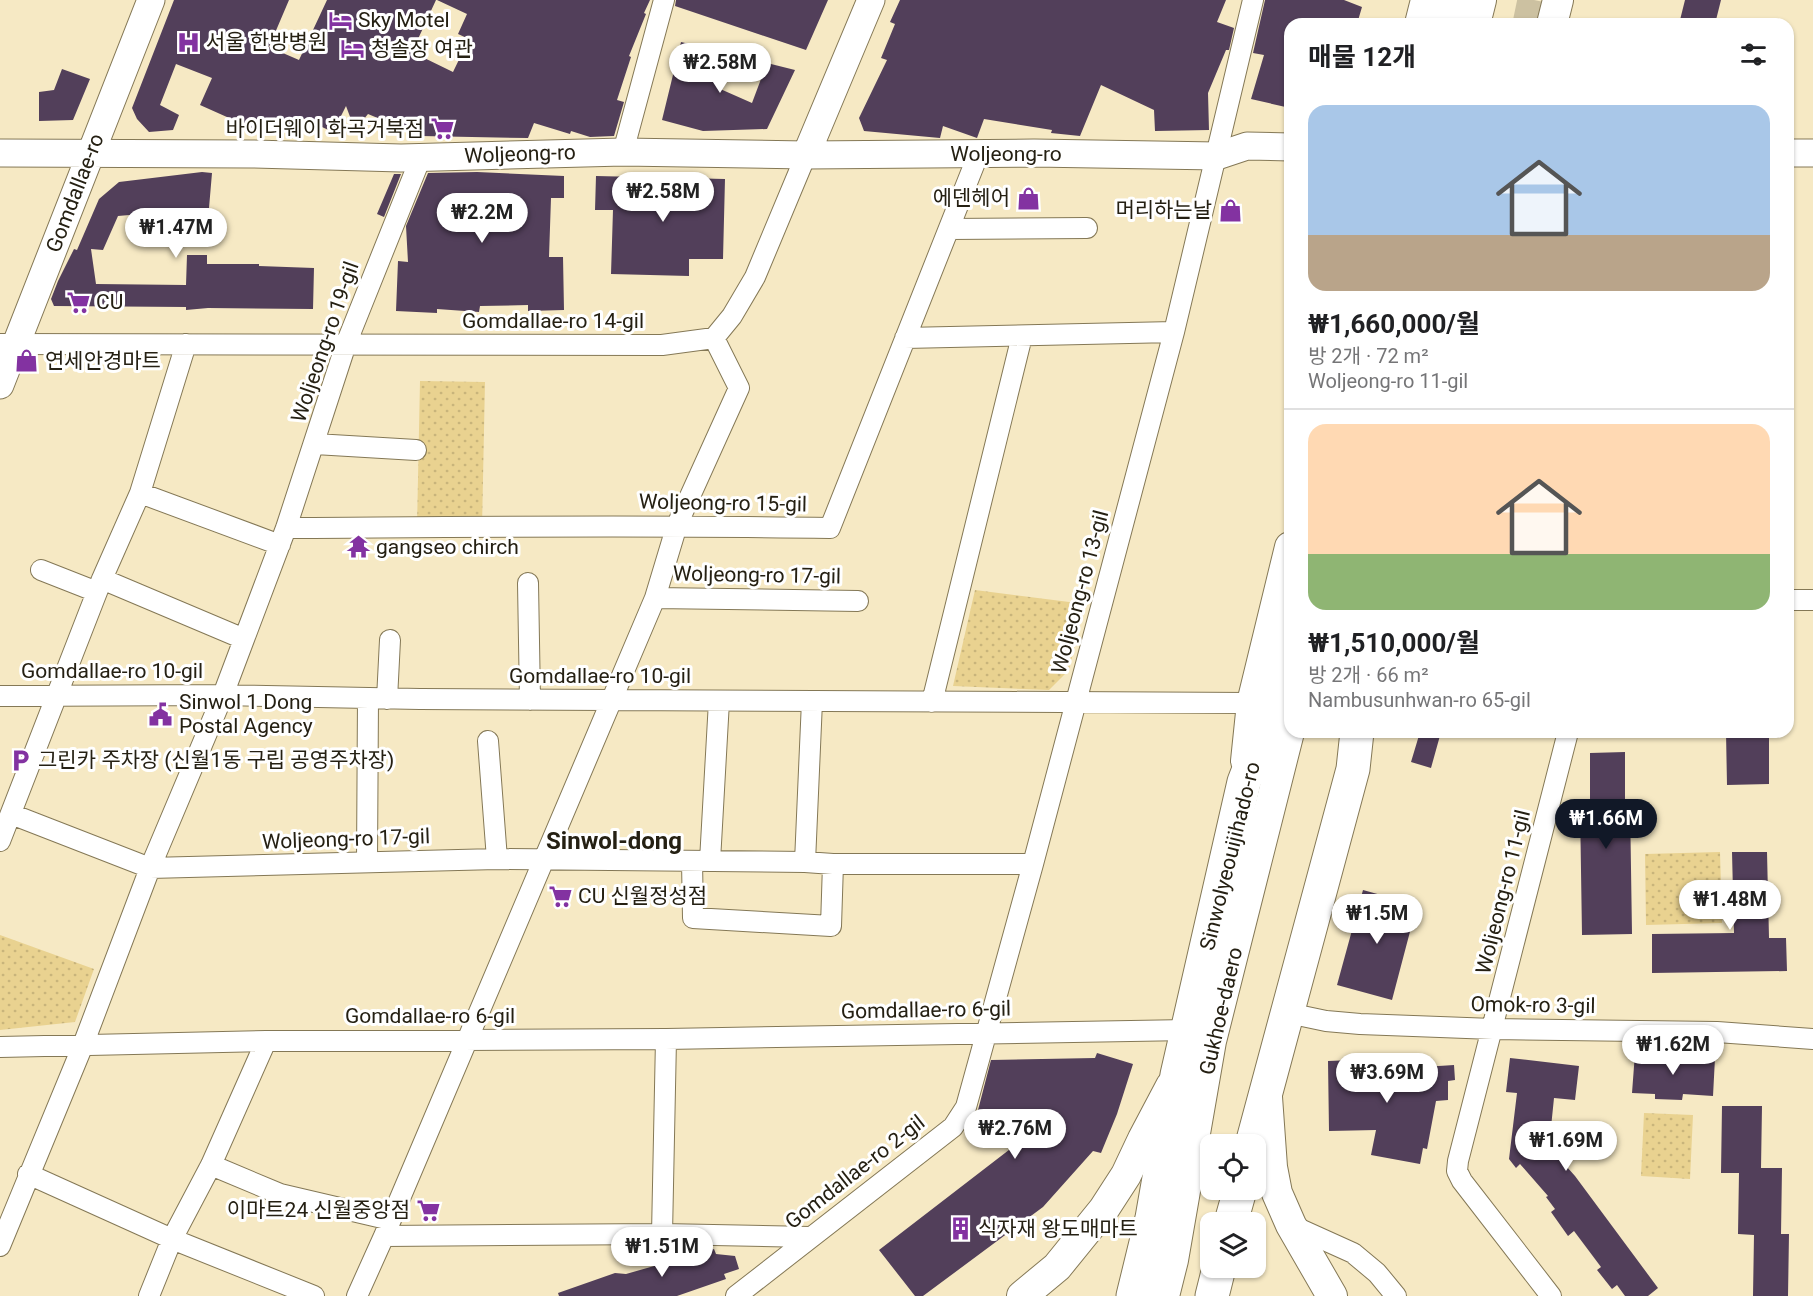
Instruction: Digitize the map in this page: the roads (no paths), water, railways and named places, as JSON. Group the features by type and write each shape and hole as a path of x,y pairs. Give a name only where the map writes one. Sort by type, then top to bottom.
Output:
{"highway":[{"name":"Sinwolyeouijihado-ro","path":"1133,1296 1152,1218 1177,1075 1244,782 1273,707 1284,663"},
{"path":"1255,1134 1353,769 1356,738"},
{"path":"1212,1296 1216,1278"}],"main road":[{"path":"1422,18 1426,0"},
{"path":"1450,18 1452,0"},
{"path":"1476,18 1481,0"},
{"path":"1554,18 1558,0"},
{"path":"1244,782 1252,703 1284,572"},
{"name":"Gukhoe-daero","path":"1164,1296 1173,1260 1211,1041 1287,738"},
{"name":"Gukhoe-daero","path":"1180,1296 1225,1046 1302,738"},
{"path":"1353,769 1363,738"},
{"path":"1022,1296 1057,1267 1104,1209 1126,1175 1177,1075"},
{"path":"1266,1092 1272,1167 1277,1192 1291,1225 1332,1296"}],"street":[{"name":"Gomdallae-ro","path":"0,385 8,344 91,153 151,0"},
{"path":"623,152 664,0"},
{"path":"714,338 732,316 755,277 871,0"},
{"name":"Woljeong-ro 13-gil","path":"987,1033 1174,332 1253,0"},
{"name":"Woljeong-ro","path":"0,153 421,157 623,152 1217,156 1242,146 1284,147"},
{"path":"1794,153 1813,153"},
{"name":"Woljeong-ro 15-gil","path":"283,537 483,528 677,525 830,528 978,155"},
{"name":"Woljeong-ro 19-gil","path":"0,1246 9,1199 28,1174 83,1045 150,868 224,695 283,537 346,344 421,157"},
{"path":"948,229 1088,228"},
{"path":"905,338 1174,332"},
{"path":"932,702 1022,336"},
{"name":"Gomdallae-ro 14-gil","path":"8,344 662,345 714,338"},
{"name":"Woljeong-ro 17-gil","path":"357,1296 655,598 677,525 740,388 714,338"},
{"path":"0,841 99,586 140,493 186,344"},
{"path":"315,444 416,450"},
{"path":"140,493 283,537"},
{"path":"41,570 99,586 244,639"},
{"path":"528,583 530,700"},
{"name":"Woljeong-ro 17-gil","path":"655,598 858,601"},
{"path":"1794,600 1813,600"},
{"path":"367,862 377,699 390,640"},
{"name":"Gomdallae-ro 10-gil","path":"0,696 224,695 377,699 1252,703"},
{"path":"719,701 693,918 831,926 833,864"},
{"path":"805,862 812,701"},
{"name":"Woljeong-ro 11-gil","path":"1551,1296 1462,1181 1457,1171 1566,738"},
{"path":"488,741 496,859"},
{"path":"10,814 150,868"},
{"name":"Woljeong-ro 17-gil","path":"150,868 496,859 543,860"},
{"path":"543,860 1033,864"},
{"name":"Omok-ro 3-gil","path":"1288,1013 1326,1021 1359,1024 1493,1029 1717,1032 1813,1038"},
{"name":"Gomdallae-ro 6-gil","path":"0,1047 266,1041 666,1039 1188,1030"},
{"name":"Gomdallae-ro 2-gil","path":"736,1296 953,1127 966,1107 987,1033"},
{"path":"662,1234 666,1039"},
{"path":"149,1296 172,1239 211,1165 266,1041"},
{"path":"211,1165 280,1194 387,1228 810,1237"},
{"path":"28,1174 172,1239 314,1296"},
{"path":"1291,1225 1353,1253 1377,1273 1396,1296"}],"tunnel":[{"path":"1530,18 1534,0"}],"place":[{"name":"Sky Motel","path":"340,20"},
{"name":"서울 한방병원","path":"188,42"},
{"name":"청솔장 여관","path":"353,49"},
{"name":"바이더웨이 화곡거북점","path":"442,129"},
{"name":"에덴헤어","path":"1028,198"},
{"name":"머리하는날","path":"1230,210"},
{"name":"CU","path":"78,302"},
{"name":"연세안경마트","path":"27,361"},
{"name":"gangseo chirch","path":"358,547"},
{"name":"Sinwol 1 Dong Postal Agency","path":"161,714"},
{"name":"그린카 주차장 (신월1동 구립 공영주차장)","path":"20,760"},
{"name":"CU 신월정성점","path":"560,896"},
{"name":"이마트24 신월중앙점","path":"428,1210"},
{"name":"식자재 왕도매마트","path":"960,1229"}],"district":[{"name":"Sinwol-dong","path":"614,841"}]}
